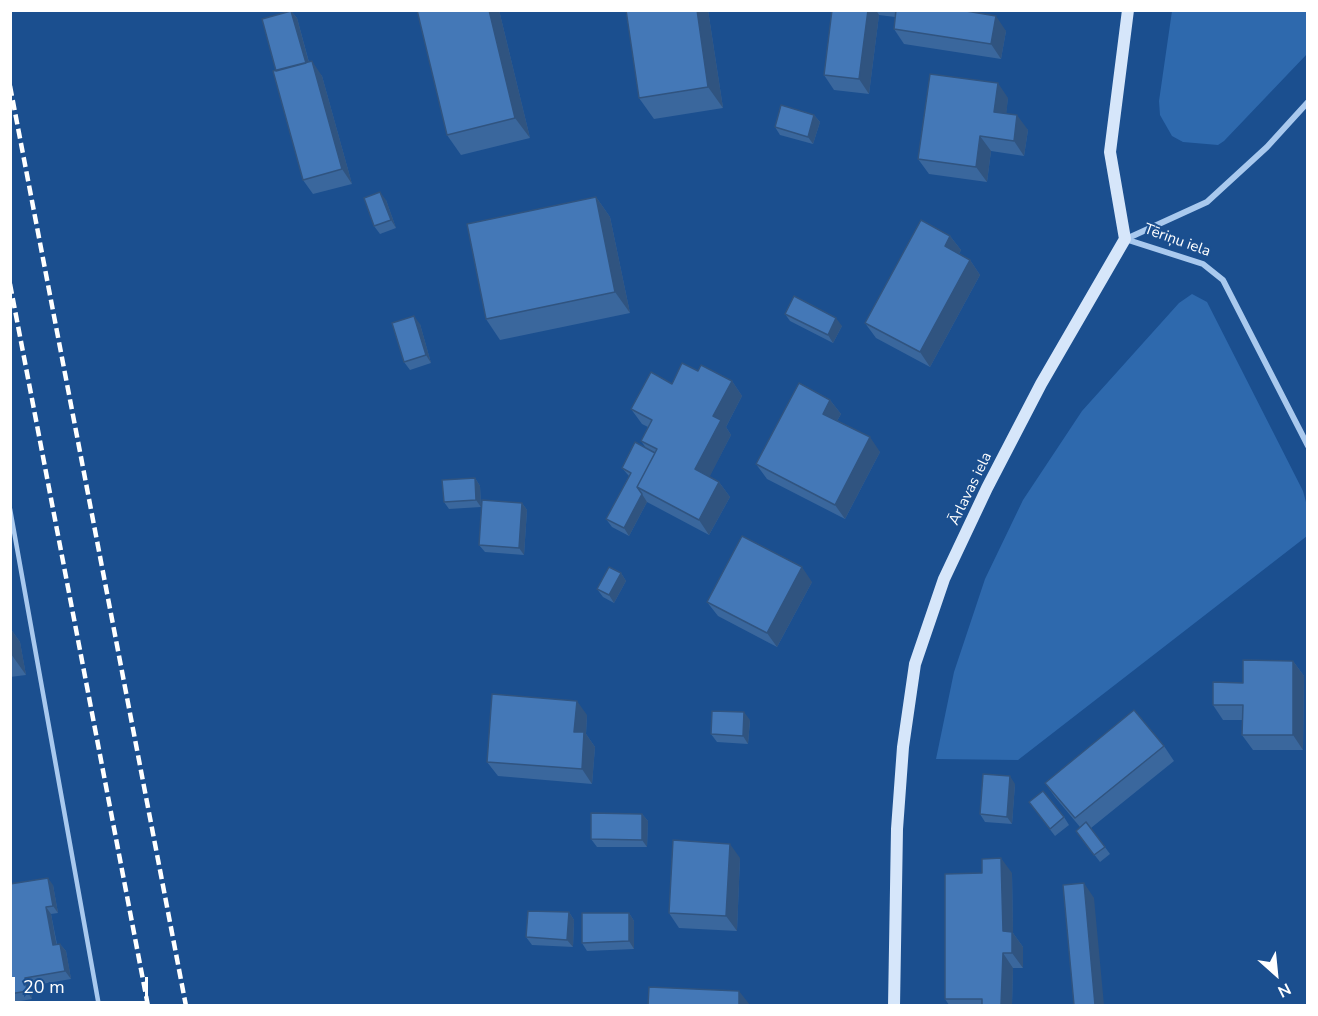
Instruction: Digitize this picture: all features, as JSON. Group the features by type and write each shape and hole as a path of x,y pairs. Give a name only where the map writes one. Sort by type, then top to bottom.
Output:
{"street":[{"name":"Tēriņu iela","path":"1128,10 1110,152 1125,239 1203,264 1223,280 1308,446"},
{"path":"1125,239 1207,202 1235,179 1308,102"},
{"name":"Ārlavas iela","path":"894,1005 897,829 903,747 915,664 944,579 987,488 1041,384 1125,239"}],"lane":[{"path":"10,509 99,1005"}],"shaded area":[{"path":"1172,11 1307,11 1307,54 1224,141 1218,145 1183,142 1172,136 1160,115 1159,101"},
{"path":"1192,294 1207,302 1303,491 1307,506 1307,536 1018,760 936,759 954,672 985,579 1023,500 1082,411 1179,303"}],"building":[{"path":"417,10 489,10 515,118 447,135"},
{"path":"626,10 697,10 708,87 639,98"},
{"path":"832,10 868,10 859,79 824,75"},
{"path":"896,10 960,10 996,16 991,44 894,29"},
{"path":"291,11 306,63 276,71 262,19"},
{"path":"312,61 342,169 303,180 273,71"},
{"path":"930,74 998,83 994,112 1017,115 1014,141 980,136 976,167 918,159"},
{"path":"781,105 814,115 808,137 775,127"},
{"path":"380,192 391,220 374,226 364,198"},
{"path":"596,197 615,292 486,319 467,224"},
{"path":"921,220 950,236 945,246 970,260 920,352 865,323"},
{"path":"794,296 836,318 828,335 785,314"},
{"path":"414,316 426,355 404,362 392,323"},
{"path":"682,363 698,371 701,365 732,381 713,416 721,420 695,469 719,482 699,520 637,487 657,449 641,441 652,420 631,409 651,372 672,384"},
{"path":"799,383 830,400 823,414 870,437 835,505 756,464"},
{"path":"635,442 655,453 637,487 642,494 624,528 606,519 631,473 622,468"},
{"path":"475,478 476,500 444,502 442,480"},
{"path":"482,500 522,503 519,548 479,545"},
{"path":"742,536 802,567 767,633 707,602"},
{"path":"609,567 621,573 609,595 597,589"},
{"path":"1243,660 1293,661 1293,735 1242,735 1243,705 1213,705 1213,682 1243,683"},
{"path":"492,694 577,701 574,732 584,732 582,769 487,762"},
{"path":"1134,710 1164,746 1075,818 1045,783"},
{"path":"712,711 744,712 743,736 711,734"},
{"path":"983,774 1010,776 1007,817 980,814"},
{"path":"1043,791 1064,817 1050,829 1029,802"},
{"path":"591,813 642,814 642,840 591,839"},
{"path":"1086,822 1105,847 1094,855 1076,831"},
{"path":"673,840 730,844 726,916 669,913"},
{"path":"1001,858 1003,931 1012,932 1012,953 1003,953 1001,1005 982,1005 982,999 945,999 945,874 982,873 982,859"},
{"path":"48,878 53,906 46,907 53,945 60,944 65,971 25,978 27,991 10,994 10,884"},
{"path":"1084,883 1095,1005 1074,1005 1063,885"},
{"path":"528,911 569,912 567,940 526,937"},
{"path":"582,913 629,913 629,941 582,943"},
{"path":"649,987 739,991 739,1005 648,1005"}],"railway":[{"path":"10,86 186,1006"},
{"path":"10,284 148,1006"}]}
